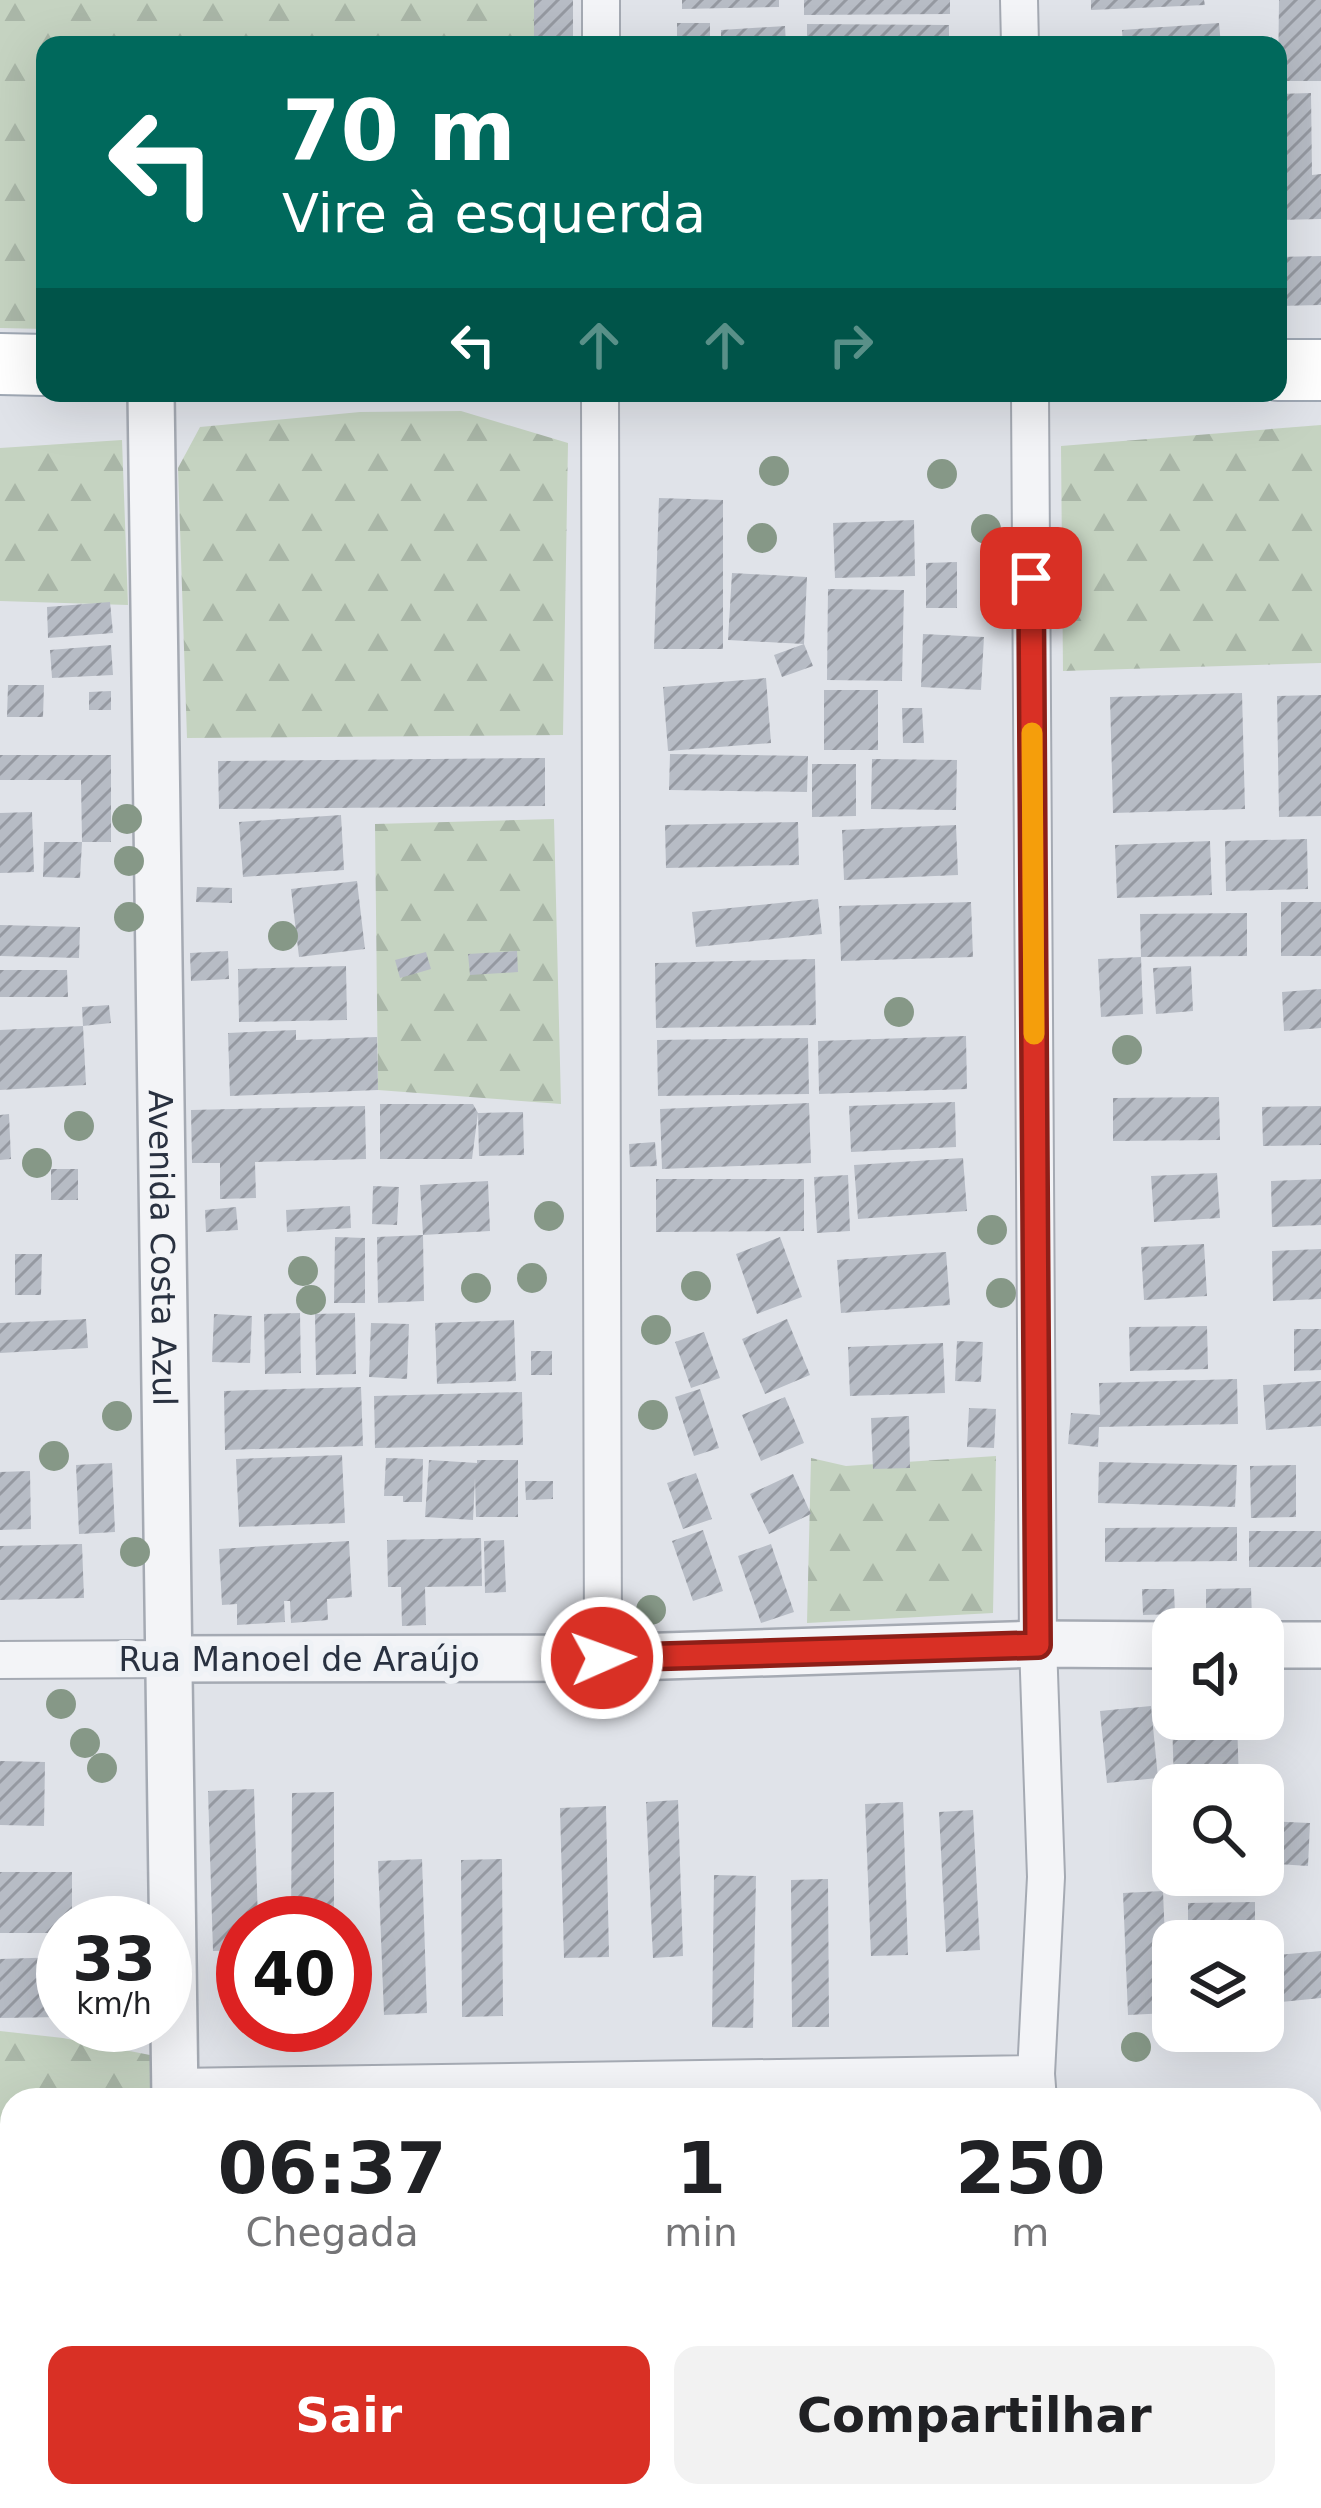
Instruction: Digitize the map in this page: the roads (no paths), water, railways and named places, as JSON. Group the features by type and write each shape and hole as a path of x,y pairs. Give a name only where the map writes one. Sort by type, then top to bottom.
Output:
{"main road":[{"path":"0,364 36,364"},
{"path":"1287,370 1321,370"}],"street":[{"path":"601,0 601,36"},
{"path":"1019,0 1020,36"},
{"name":"Avenida Costa Azul","path":"151,402 175,2088"},
{"path":"600,402 602,1658"},
{"path":"893,2088 1037,2087 1046,1877 1038,1645 1030,402"},
{"name":"Rua Manoel de Araújo","path":"0,1660 602,1658 1152,1645"},
{"path":"1284,1645 1321,1645"}]}
